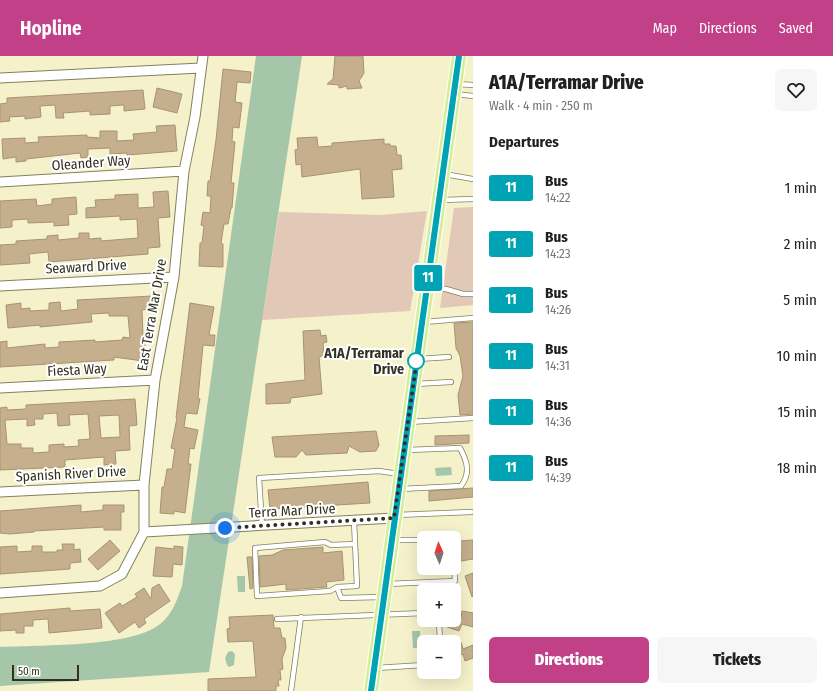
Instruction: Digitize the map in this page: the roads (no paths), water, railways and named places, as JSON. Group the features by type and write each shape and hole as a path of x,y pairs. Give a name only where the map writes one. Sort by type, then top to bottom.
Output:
{"main road":[{"path":"371,691 459,56"}],"street":[{"name":"East Terra Mar Drive","path":"0,593 100,586 122,574 144,532 144,485 155,380 174,277 184,171 195,116 203,56"},
{"path":"0,78 201,68"},
{"name":"Oleander Way","path":"0,182 184,171"},
{"name":"Seaward Drive","path":"0,286 174,277"},
{"name":"Fiesta Way","path":"0,388 155,380"},
{"name":"Spanish River Drive","path":"0,492 144,485"},
{"name":"Terra Mar Drive","path":"144,532 354,521 394,517"}],"lane":[{"path":"455,89 473,85"},
{"path":"455,89 473,96"},
{"path":"443,174 473,179"},
{"path":"439,200 473,199"},
{"path":"427,288 446,289 463,294 473,294"},
{"path":"422,322 473,318"},
{"path":"417,359 449,357"},
{"path":"413,384 451,382"},
{"path":"408,422 473,418"},
{"path":"398,489 461,486 466,479 468,469 466,459 460,448 404,450"},
{"path":"262,526 259,478 379,472 400,475"},
{"path":"394,517 471,512"},
{"path":"354,521 357,586 337,588 330,591 257,596 255,548 325,542 331,545 355,544"},
{"path":"391,540 417,540"},
{"path":"337,588 341,598 455,581 455,575"},
{"path":"277,619 417,613"},
{"path":"291,691 300,618"},
{"path":"374,668 417,665"}],"place":[{"name":"A1A/Terramar Drive","path":"416,361"}]}
